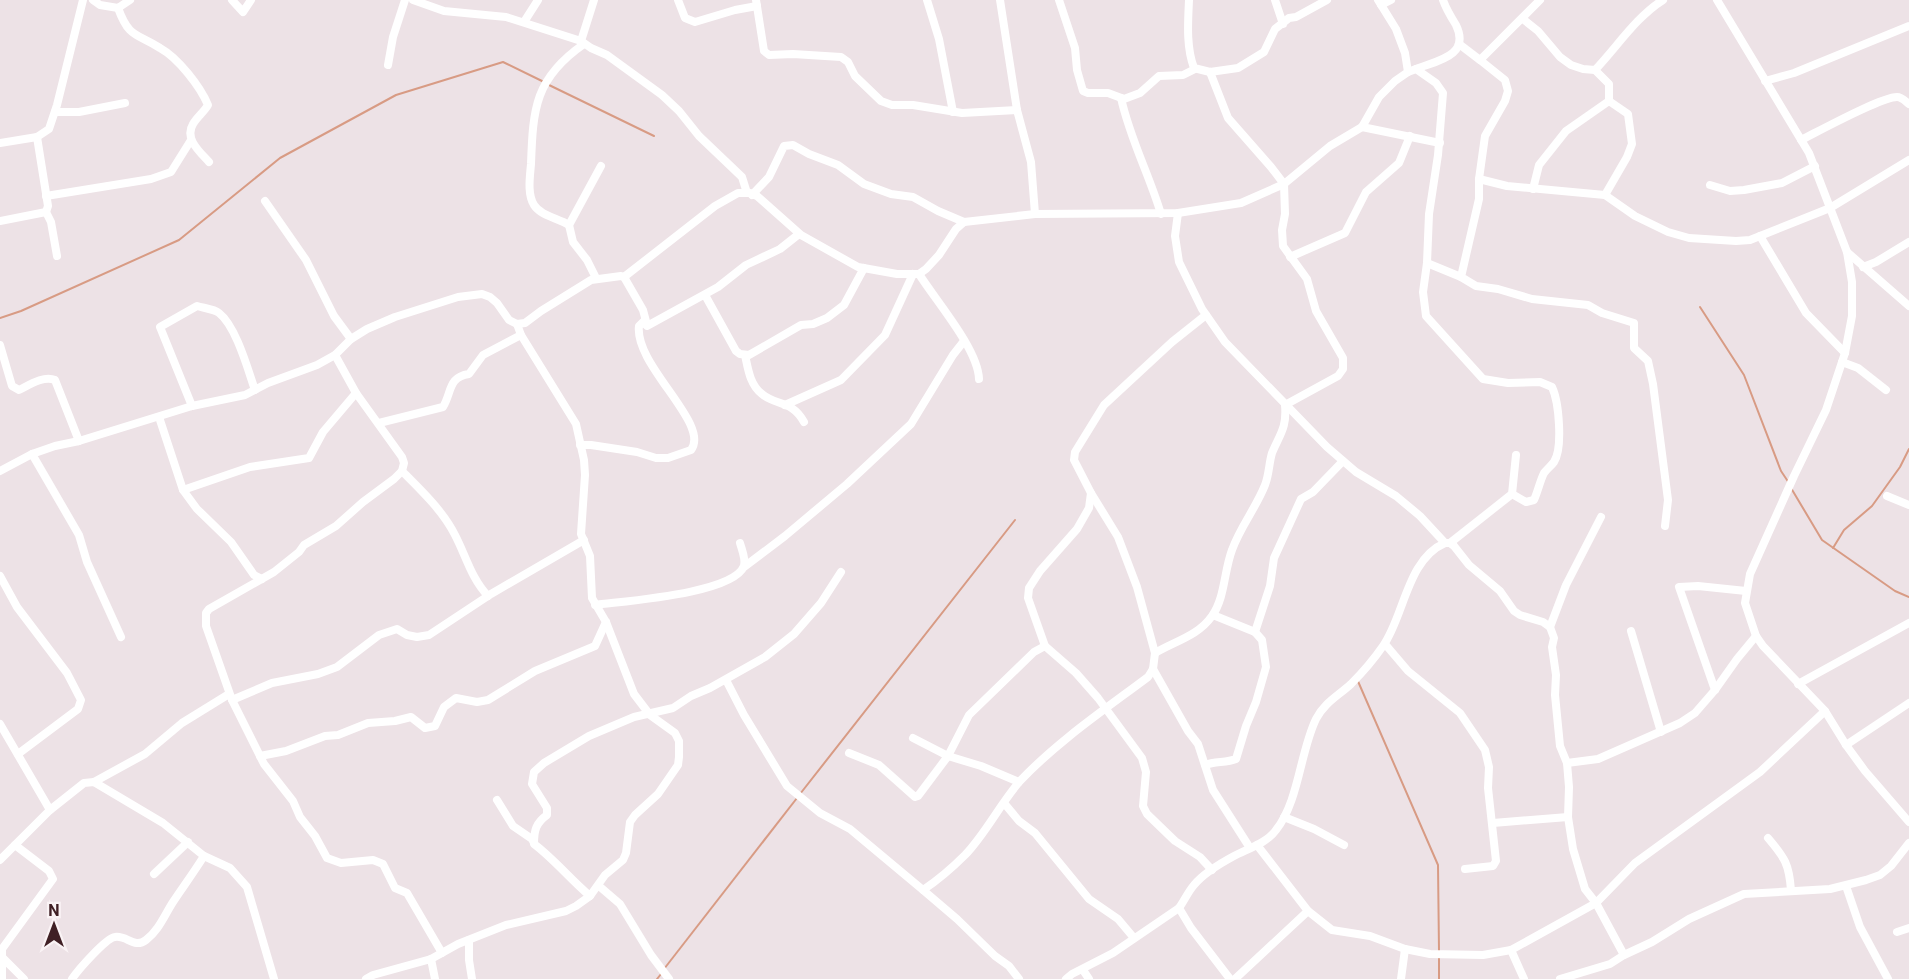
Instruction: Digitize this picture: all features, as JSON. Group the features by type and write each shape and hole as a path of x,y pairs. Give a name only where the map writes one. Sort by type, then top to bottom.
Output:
{"street":[{"path":"0,143 37,137 49,129 83,0"},
{"path":"81,10 94,1 100,5 118,8 130,0"},
{"path":"232,0 243,12 251,0"},
{"path":"388,65 393,37 405,0"},
{"path":"413,0 444,11 500,16 524,22 583,43 607,55 662,95 679,111 699,136 742,177 750,194"},
{"path":"524,22 538,0"},
{"path":"569,225 543,214 532,201 530,185 532,132 539,97 545,83 566,57 583,43 594,0"},
{"path":"678,0 685,18 695,22 756,3 765,54 769,56 793,54 841,57 848,62 855,76 881,101 892,105 914,105 953,112 1017,110"},
{"path":"927,0 939,39 953,112"},
{"path":"1000,0 1017,110 1031,162 1035,214"},
{"path":"1059,0 1074,48 1083,91 1108,93 1121,98 1140,93 1159,76 1183,75 1195,69 1210,72 1238,68 1264,52 1275,29 1289,18 1296,17 1327,0"},
{"path":"1189,0 1190,58 1195,69"},
{"path":"1275,0 1283,24"},
{"path":"1391,0 1379,3 1396,28 1412,70 1436,83 1443,93 1440,143 1429,214 1423,292 1426,316 1483,380 1508,383 1540,382 1552,387 1555,393 1558,409 1555,461 1545,472 1534,500 1526,502 1512,494"},
{"path":"750,194 769,177 784,146 793,145 838,165 864,183 891,194 913,197 964,222 1035,214 1178,213 1240,203 1284,184 1330,146 1362,127 1379,97 1395,81 1412,70 1451,56 1459,44 1459,34 1443,0"},
{"path":"1480,60 1540,0"},
{"path":"1595,70 1629,31 1663,0"},
{"path":"1717,0 1815,166 1847,252 1852,282 1852,316 1844,357 1826,410 1750,574 1745,603 1756,636 1798,684 1826,711 1846,746 1909,822"},
{"path":"46,196 151,179 171,172 191,140 193,124 208,105 196,83 161,48 133,34 125,26 118,8"},
{"path":"1523,19 1538,31 1560,57 1571,65 1595,70 1609,84 1609,101"},
{"path":"1765,81 1794,73 1909,26"},
{"path":"1459,44 1505,81 1508,91 1505,101 1485,136 1479,179 1479,199 1461,277"},
{"path":"1210,72 1218,98 1228,118 1284,184 1283,246 1307,279 1317,311 1343,358 1342,369 1338,376 1285,405"},
{"path":"1801,140 1896,97 1903,98 1909,104"},
{"path":"1121,98 1126,124 1161,214"},
{"path":"1533,189 1539,165 1566,131 1609,101"},
{"path":"1605,195 1627,157 1632,140 1628,114 1609,101"},
{"path":"55,112 79,112 124,104"},
{"path":"1362,127 1440,143"},
{"path":"1290,257 1345,233 1366,192 1399,163 1410,136"},
{"path":"37,137 48,206 46,212 51,222 57,256"},
{"path":"191,140 209,162"},
{"path":"1479,179 1533,189 1605,195 1635,216 1679,235 1689,238 1736,241 1750,240 1830,208 1909,160"},
{"path":"596,278 573,242 569,225 601,166"},
{"path":"1710,185 1730,191 1744,190 1782,183 1815,166"},
{"path":"0,471 32,454 55,446 79,441 192,406 244,395 268,383 317,365 335,355 351,339 367,329 394,317 458,297 482,294 490,297 497,303 508,320 517,324 525,323 596,278 624,277 715,206 738,193 757,196 768,203 799,234 858,267 897,274 916,274"},
{"path":"265,201 306,260 334,316 351,339"},
{"path":"0,221 46,212"},
{"path":"1178,213 1175,236 1179,262 1206,315 1225,342 1343,461 1356,472 1396,496 1420,516 1469,565 1500,591 1514,611 1550,627 1554,638 1555,695 1560,746 1567,763 1568,817 1581,880 1624,955"},
{"path":"785,405 841,380 885,335 916,274 939,255 956,229 964,222"},
{"path":"647,326 705,295 746,266 780,249 799,234"},
{"path":"1760,236 1806,313 1844,357 1886,390"},
{"path":"1863,267 1876,262 1909,242"},
{"path":"1847,252 1909,306"},
{"path":"1427,263 1476,285 1532,299 1588,305 1602,313 1634,323 1634,348 1648,361 1653,384 1667,489 1665,526"},
{"path":"705,295 736,351 745,355 801,325 813,324 827,318 844,305 864,268"},
{"path":"916,274 964,341 977,367 979,379"},
{"path":"624,277 643,310 647,326"},
{"path":"192,406 160,327 197,306 219,312 227,323 237,339 255,390"},
{"path":"923,890 966,854 1019,782 1076,731 1148,677 1153,669 1155,652 1137,587 1118,537 1090,493 1074,460 1075,452 1104,405 1172,342 1206,315"},
{"path":"580,445 591,445 656,458 668,458 694,447 694,435 689,419 661,381 640,346 639,326 643,322 647,326"},
{"path":"366,979 431,959 442,952 506,925 566,911 576,906 590,896 605,875 622,860 626,853 630,822 658,794 678,765 680,748 675,733 651,715 634,694 606,622 592,598 590,556 581,526 585,475 576,424 521,335 517,324"},
{"path":"379,423 443,407 453,381 460,375 469,374 488,352 521,335"},
{"path":"595,605 701,590 736,576 744,567 847,484 911,424 964,341"},
{"path":"0,345 12,386 19,390 50,378 55,380 79,441"},
{"path":"335,355 356,393 402,457 404,464 402,471 336,526 304,545 299,552 262,579 209,609 206,613 206,626 230,697 260,756 293,801 300,817 327,858 341,863 373,860 383,864 395,888 407,893 442,952"},
{"path":"745,355 750,376 760,393 794,409 804,422"},
{"path":"183,490 250,467 309,458 323,432 356,393"},
{"path":"1155,652 1192,635 1213,615 1219,603 1225,570 1238,533 1266,482 1272,455 1286,421 1285,405"},
{"path":"159,417 183,490 196,509 231,542 254,575 262,579"},
{"path":"32,454 79,535 87,562 121,637"},
{"path":"1066,979 1113,953 1179,908 1194,884 1231,857 1275,832 1284,817 1316,719 1325,705 1351,684 1385,644 1406,591 1418,570 1435,549 1448,543 1512,494 1516,455"},
{"path":"1255,632 1270,586 1274,558 1301,499 1313,492 1343,461"},
{"path":"402,471 425,494 454,534 471,572 488,596"},
{"path":"1090,493 1085,517 1029,588 1028,598 1045,646 1076,674 1142,758 1146,772 1143,806 1147,814 1175,841 1200,857 1212,870"},
{"path":"1887,496 1909,505"},
{"path":"1550,627 1566,585 1601,517"},
{"path":"0,860 50,810 84,783 93,782 145,754 182,723 230,697 272,683 336,668 379,635 397,629 417,638 429,635 488,596 584,540"},
{"path":"740,543 745,560 744,567"},
{"path":"534,844 534,832 539,821 547,815 547,808 532,784 534,772 544,763 589,736 634,717 651,715 673,708 765,657 795,634 821,603 841,572"},
{"path":"0,576 17,607 67,673 81,700 78,709 18,754"},
{"path":"1715,690 1679,587 1698,586 1746,591"},
{"path":"1204,765 1213,761 1236,759 1266,667 1262,640 1255,632 1213,615"},
{"path":"260,756 286,751 368,723 411,717 425,728 435,726 444,707 456,698 477,702 488,700 535,671 595,646 606,622"},
{"path":"1798,684 1909,623"},
{"path":"1631,631 1661,732"},
{"path":"1567,763 1598,759 1680,723 1695,713 1756,636"},
{"path":"1385,644 1408,671 1460,713 1485,750 1489,767 1488,788 1496,864 1465,868"},
{"path":"849,753 879,765 915,797 918,796 948,756 969,715 1034,652 1045,646"},
{"path":"1153,669 1188,732 1198,744 1213,790 1253,846 1308,911 1332,930 1370,936 1404,949 1430,954 1483,955 1511,950 1596,903 1635,863 1760,772 1826,711"},
{"path":"726,680 744,715 787,786 820,813 850,829 957,919 995,956 1009,966 1019,979"},
{"path":"1846,746 1909,703"},
{"path":"0,724 50,810"},
{"path":"913,738 948,756 981,766 1019,782"},
{"path":"93,782 153,817 204,856 230,868 247,887 274,979"},
{"path":"497,800 513,826 551,856 590,896"},
{"path":"1004,803 1019,821 1035,834 1089,899 1118,919 1134,938"},
{"path":"1284,817 1314,829 1344,845"},
{"path":"1493,824 1568,817"},
{"path":"1768,838 1784,856 1789,869 1791,890"},
{"path":"154,874 188,842"},
{"path":"1560,979 1610,964 1712,907 1744,894 1830,889 1880,875 1891,866 1909,843"},
{"path":"2,979 2,949 52,879 49,871 15,845"},
{"path":"72,979 114,937 135,944 144,942 160,927 173,902 204,856"},
{"path":"599,886 620,904 651,955 669,979"},
{"path":"1846,886 1860,927 1888,979"},
{"path":"1179,908 1191,928 1232,979 1308,911"},
{"path":"1897,932 1909,927"},
{"path":"469,940 472,979"},
{"path":"1401,979 1404,949"},
{"path":"1511,950 1524,979"},
{"path":"1,956 24,979"},
{"path":"431,959 435,979"},
{"path":"1083,970 1089,979"}],"waterway":[{"path":"0,318 21,311 179,240 280,158 396,95 503,62 544,82"},
{"path":"549,85 654,136"},
{"path":"1700,307 1744,375 1781,471 1789,483"},
{"path":"1833,548 1844,530 1872,506 1900,467 1909,449"},
{"path":"1791,488 1822,540 1895,591 1909,597"},
{"path":"800,794 1015,520"},
{"path":"1357,679 1438,865 1439,951"},
{"path":"664,969 797,798"},
{"path":"1439,957 1439,979"},
{"path":"657,979 661,974"}]}
